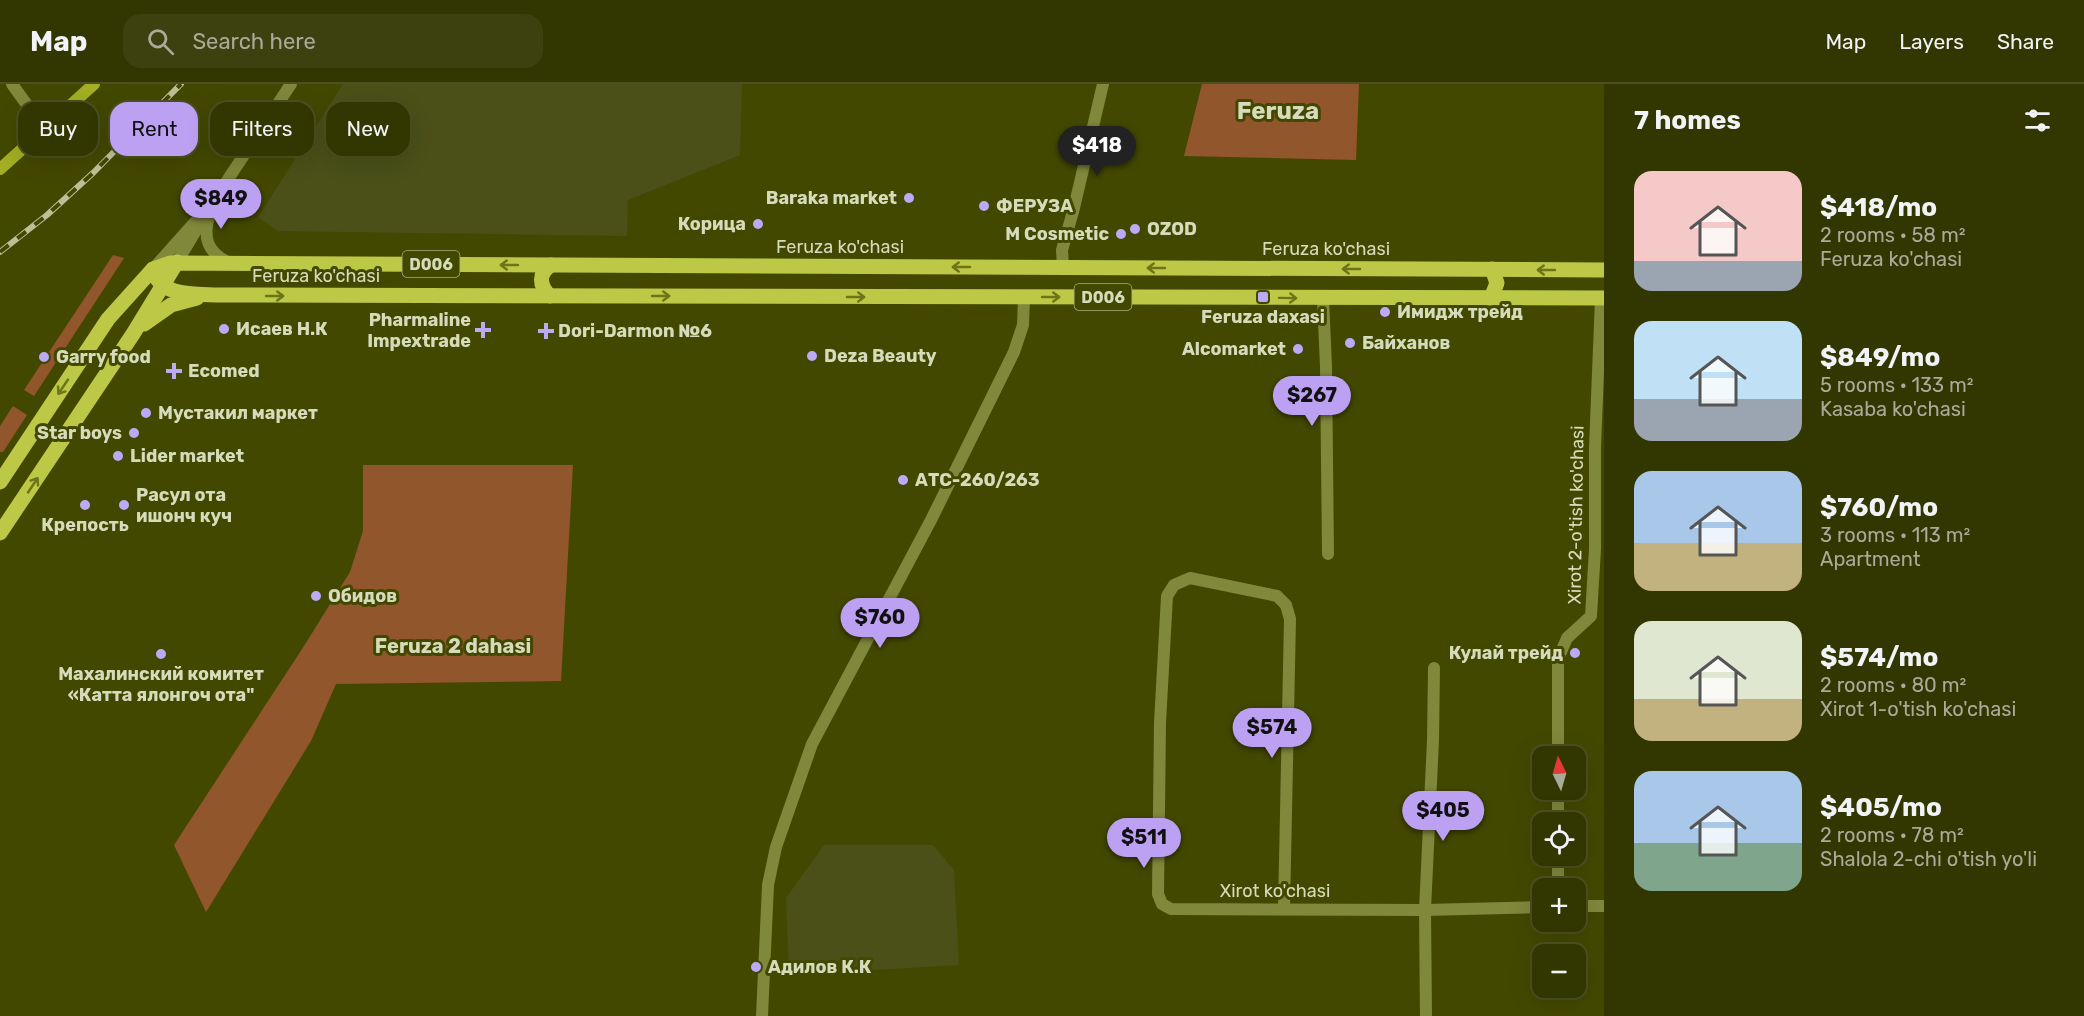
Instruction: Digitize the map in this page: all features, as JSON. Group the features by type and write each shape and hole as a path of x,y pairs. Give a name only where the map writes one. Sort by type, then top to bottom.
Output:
{"main road":[{"path":"68,102 86,84"},
{"path":"73,102 94,84"},
{"path":"0,162 18,148"},
{"path":"0,169 18,152"},
{"path":"133,334 177,262"},
{"name":"Feruza ko'chasi","path":"153,269 177,262 1604,270"},
{"path":"550,296 543,289 541,280 544,271 551,265"},
{"path":"0,482 108,320 153,269 156,278 163,286"},
{"path":"1491,298 1497,283 1492,269"},
{"name":"Feruza ko'chasi","path":"163,286 183,293 217,295 1603,298"},
{"path":"135,289 153,301"},
{"name":"Feruza ko'chasi","path":"133,334 151,317 171,305 194,298 217,295"},
{"name":"D006","path":"0,533 133,334"}],"street":[{"path":"12,84 25,102"},
{"path":"177,262 215,199 291,84"},
{"path":"1063,267 1062,250 1103,84"},
{"path":"215,199 208,220 206,238 213,252 230,263"},
{"path":"153,269 215,199"},
{"path":"762,1016 768,885 776,847 797,785 816,736 931,520 1014,352 1023,325 1024,297"},
{"path":"1323,298 1328,554"},
{"name":"Xirot 2-o'tish ko'chasi","path":"1558,746 1558,659 1567,638 1591,616 1595,549 1595,447 1603,298"},
{"name":"Xirot ko'chasi","path":"1284,909 1290,619 1286,605 1277,596 1190,578 1174,585 1167,596 1160,723 1158,894 1162,904 1171,909 1425,910 1532,907"},
{"path":"1426,1016 1425,910 1434,668"},
{"path":"1586,906 1604,906"}],"shaded area":[{"path":"343,84 742,84 740,155 628,200 627,236 278,231 258,217 297,156 314,156 314,129 326,111 326,156 410,156 410,102 331,102"},
{"path":"1202,84 1359,84 1356,160 1184,156"},
{"path":"113,255 124,258 34,396 24,390"},
{"path":"13,406 27,415 3,452 0,452 0,426"},
{"path":"363,465 573,465 561,681 336,684 311,741 206,912 174,845 350,572 363,531"},
{"path":"824,845 933,845 954,870 959,965 789,975 786,898"}],"railway":[{"path":"0,252 47,215 93,173 181,84"}],"place":[{"name":"Baraka market","path":"909,198"},
{"name":"ФЕРУЗА","path":"984,206"},
{"name":"Корица","path":"758,224"},
{"name":"OZOD","path":"1135,229"},
{"name":"M Cosmetic","path":"1121,234"},
{"name":"Feruza daxasi","path":"1263,297"},
{"name":"Имидж трейд","path":"1385,312"},
{"name":"Исаев Н.К","path":"224,329"},
{"name":"Pharmaline Impextrade","path":"483,330"},
{"name":"Dori-Darmon №6","path":"546,331"},
{"name":"Байханов","path":"1350,343"},
{"name":"Alcomarket","path":"1298,349"},
{"name":"Deza Beauty","path":"812,356"},
{"name":"Garry food","path":"44,357"},
{"name":"Ecomed","path":"174,371"},
{"name":"Мустакил маркет","path":"146,413"},
{"name":"Star boys","path":"134,433"},
{"name":"Lider market","path":"118,456"},
{"name":"АТС-260/263","path":"903,480"},
{"name":"Крепость","path":"85,505"},
{"name":"Расул ота ишонч куч","path":"124,505"},
{"name":"Обидов","path":"316,596"},
{"name":"Кулай трейд","path":"1575,653"},
{"name":"Махалинский комитет «Катта ялонгоч ота\"","path":"161,654"},
{"name":"Адилов К.К","path":"756,967"}],"district":[{"name":"Feruza","path":"1278,111"},
{"name":"Feruza 2 dahasi","path":"453,646"}]}
